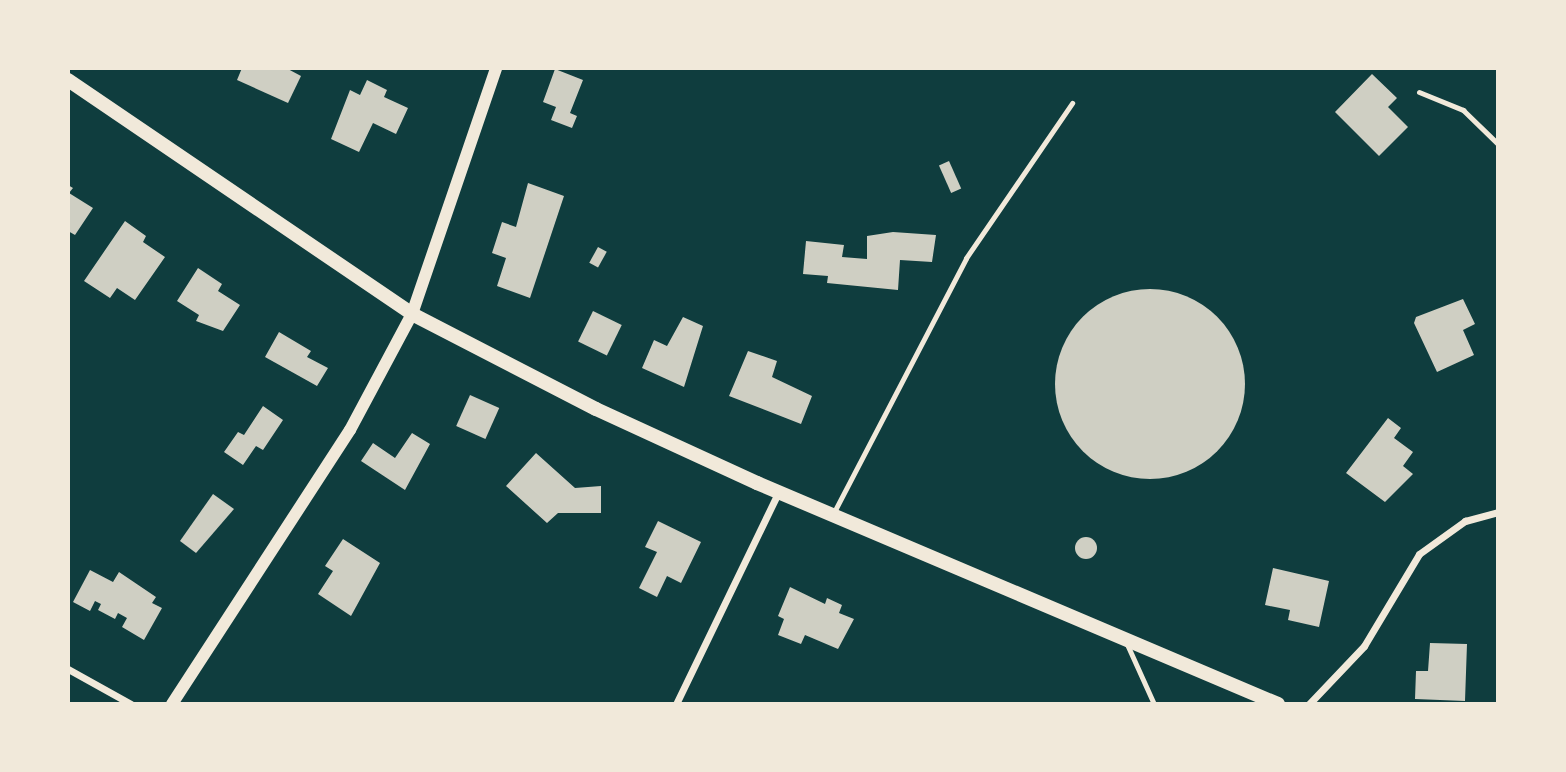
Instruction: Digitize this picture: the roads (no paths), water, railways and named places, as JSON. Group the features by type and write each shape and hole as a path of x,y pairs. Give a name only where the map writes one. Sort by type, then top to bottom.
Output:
{"main road":[{"path":"68,80 412,314 596,409 1278,704"}],"street":[{"path":"172,704 351,430 412,314 496,68"},
{"path":"676,704 779,490"},
{"path":"1309,704 1364,646 1419,554 1465,521 1498,512"},
{"path":"68,669 131,704"}],"lane":[{"path":"1419,92 1462,110 1498,144"},
{"path":"834,512 966,258 1072,103"},
{"path":"1125,639 1154,704"}]}
